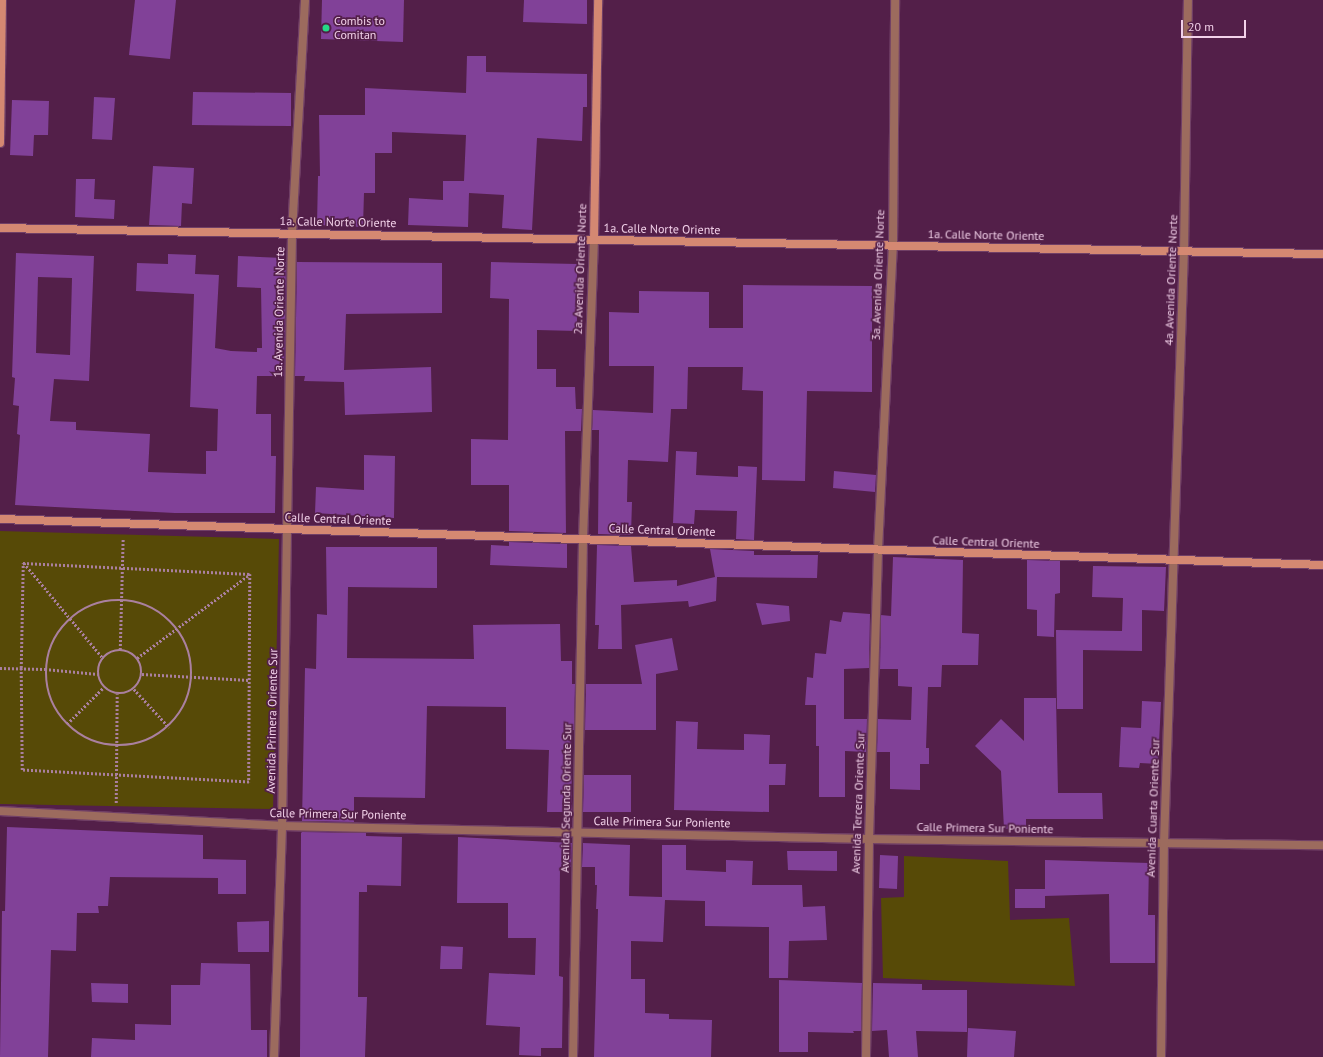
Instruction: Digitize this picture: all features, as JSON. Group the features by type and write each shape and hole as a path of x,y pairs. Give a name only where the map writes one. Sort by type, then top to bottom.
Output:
{"main road":[{"path":"0,143 2,0"},
{"name":"2a. Avenida Oriente Norte","path":"594,240 598,0"},
{"name":"1a. Calle Norte Oriente","path":"0,228 1323,254"},
{"name":"Calle Central Oriente","path":"0,519 1323,565"}],"street":[{"name":"1a. Avenida Oriente Norte","path":"286,529 292,233 305,0"},
{"name":"3a. Avenida Oriente Norte","path":"878,550 892,245 895,0"},
{"name":"4a. Avenida Oriente Norte","path":"1174,560 1184,251 1188,0"},
{"name":"2a. Avenida Oriente Norte","path":"582,539 594,240"},
{"name":"Avenida Primera Oriente Sur","path":"274,1057 282,826 286,529"},
{"name":"Avenida Segunda Oriente Sur","path":"573,1057 582,539"},
{"name":"Avenida Tercera Oriente Sur","path":"866,1057 869,839 878,550"},
{"name":"Avenida Cuarta Oriente Sur","path":"1161,1057 1164,843 1174,560"},
{"name":"Calle Primera Sur Poniente","path":"0,811 282,826 869,839 1323,845"}],"path":[{"path":"120,650 121,567 124,523"},
{"path":"23,563 250,574"},
{"path":"23,563 103,658"},
{"path":"23,563 21,668 22,770 249,782 250,574"},
{"path":"137,658 250,574"},
{"path":"107,600 121,600 131,600 154,608 178,627 187,644 193,668 191,693 181,715 164,733 142,744 117,747 94,743 73,731 57,712 47,690 45,669 52,643 70,618 90,606 107,600"},
{"path":"120,650 128,652 137,658 142,674 140,681 134,689 124,694 117,694 104,687 98,674 98,666 103,658 113,651 120,650"},
{"path":"0,668 45,669 98,674"},
{"path":"142,674 249,680"},
{"path":"67,724 104,687"},
{"path":"134,689 169,727"},
{"path":"115,817 117,774 117,694"}],"shaded area":[{"path":"0,531 279,539 273,809 0,804"},
{"path":"904,856 1008,861 1010,920 1069,918 1075,986 883,978 881,898 904,897"}],"building":[{"path":"135,0 176,0 170,59 129,55"},
{"path":"322,0 404,0 403,42 321,39"},
{"path":"524,0 587,0 587,24 523,22"},
{"path":"467,56 486,56 486,72 587,74 587,107 583,107 582,141 537,138 532,230 502,228 504,195 469,193 468,227 408,225 409,198 443,200 443,181 464,181 466,135 392,132 392,153 375,153 375,193 364,193 363,227 317,225 318,176 320,176 319,115 365,115 365,88 466,93"},
{"path":"193,92 291,93 291,126 192,125"},
{"path":"94,97 115,98 112,140 92,139"},
{"path":"12,100 49,101 48,135 34,135 33,156 10,155"},
{"path":"153,166 194,168 192,204 182,203 181,226 149,225"},
{"path":"76,179 95,179 94,199 115,200 114,219 75,217"},
{"path":"16,253 94,256 89,381 54,379 50,421 76,422 76,430 150,434 148,472 206,474 206,451 217,451 218,409 190,407 194,294 136,291 137,263 168,264 168,254 196,255 195,274 219,275 215,348 231,351 257,352 257,348 262,348 261,288 237,287 238,256 283,258 282,262 286,262 284,376 257,376 256,414 271,414 271,456 276,456 275,513 175,513 15,505 20,435 17,434 19,406 13,405 15,378 12,377","holes":["38,277 72,278 70,355 36,353"]},
{"path":"297,262 442,263 442,313 346,314 344,370 431,367 432,412 345,415 344,382 304,381 305,376 295,376"},
{"path":"491,262 577,264 577,331 537,330 537,369 556,369 556,387 575,387 576,409 582,409 581,431 565,431 566,533 509,531 509,485 471,485 471,439 508,440 509,299 490,298"},
{"path":"743,285 872,286 872,392 807,391 805,481 762,480 763,391 742,390 743,367 688,367 687,409 671,409 668,462 628,460 627,502 632,502 631,535 598,534 599,430 592,430 593,410 653,413 654,366 609,366 609,312 639,313 639,291 709,292 709,328 743,328"},
{"path":"676,451 697,452 696,475 738,477 738,466 757,467 754,540 736,539 737,511 695,510 694,524 673,523"},
{"path":"364,455 395,456 394,518 315,513 316,487 364,490"},
{"path":"834,471 876,475 875,492 833,488"},
{"path":"509,542 567,544 567,568 490,565 491,545 509,546"},
{"path":"597,545 631,546 634,582 677,580 677,586 715,577 710,549 754,551 754,555 818,555 817,578 717,577 716,601 689,607 688,601 621,605 622,649 598,649 599,625 595,625"},
{"path":"326,547 437,547 437,588 348,587 347,658 474,659 473,625 560,624 561,661 572,661 572,684 575,684 574,730 571,730 572,812 547,812 549,750 506,749 506,707 427,706 425,798 354,797 354,822 302,821 305,668 316,669 317,614 327,615"},
{"path":"893,557 963,560 962,633 979,634 978,665 942,665 941,687 928,687 926,748 929,748 929,764 920,764 920,790 890,789 890,752 877,752 878,719 911,720 912,687 898,686 898,669 880,669 881,615 891,616"},
{"path":"1027,560 1060,561 1060,593 1055,594 1054,637 1037,636 1037,610 1027,609"},
{"path":"1093,566 1166,567 1164,611 1142,610 1142,651 1083,650 1083,709 1057,709 1056,630 1122,631 1123,598 1092,597"},
{"path":"756,603 789,606 790,621 762,625"},
{"path":"843,612 870,614 869,668 844,669 844,719 867,719 866,752 845,751 845,797 819,797 819,746 816,746 816,705 805,705 807,677 813,678 815,653 826,654 830,620 841,622"},
{"path":"672,638 678,670 656,674 656,730 585,730 586,684 642,684 635,645"},
{"path":"1024,698 1056,698 1058,793 1102,793 1103,819 1026,819 1026,828 1004,829 1001,771 975,746 1001,719 1024,741"},
{"path":"1142,701 1161,702 1158,764 1140,763 1139,768 1119,767 1121,727 1141,728"},
{"path":"676,721 698,722 697,749 744,750 744,734 770,735 769,764 786,764 785,785 769,785 769,812 674,810"},
{"path":"584,775 631,775 631,812 583,812"},
{"path":"7,827 203,835 203,859 246,860 246,894 218,894 218,878 110,877 108,906 98,906 99,913 77,913 76,951 51,950 48,1057 0,1057 2,911 5,911"},
{"path":"302,832 366,833 366,836 402,837 401,886 367,885 367,892 359,892 358,997 367,997 365,1057 300,1057"},
{"path":"458,837 572,843 571,867 560,867 559,976 563,977 562,1048 541,1048 541,1056 519,1055 520,1027 486,1025 489,973 535,975 536,938 508,938 508,903 457,903"},
{"path":"583,843 630,845 629,896 662,897 662,845 686,845 686,870 726,872 726,860 753,861 752,885 802,885 803,907 825,906 827,940 789,941 788,978 769,978 769,927 705,926 705,901 665,900 663,942 631,941 631,979 645,979 645,1013 669,1014 669,1019 712,1020 711,1057 594,1057 598,909 596,909 597,885 595,885 595,867 582,867"},
{"path":"787,851 837,851 837,871 788,870"},
{"path":"880,855 898,856 897,889 879,888"},
{"path":"1045,860 1149,863 1148,915 1155,915 1155,963 1110,963 1109,894 1045,896 1045,908 1015,908 1015,889 1045,889"},
{"path":"269,921 269,952 238,952 237,922"},
{"path":"441,946 463,947 462,969 440,969"},
{"path":"201,963 250,964 251,1030 267,1030 267,1057 91,1057 92,1038 135,1040 135,1024 171,1025 171,985 200,985"},
{"path":"779,980 862,983 861,1031 853,1031 854,1033 808,1032 808,1052 779,1052"},
{"path":"91,983 128,984 128,1003 92,1002"},
{"path":"873,983 922,984 922,990 967,990 967,1032 916,1031 918,1057 889,1057 887,1030 872,1031"},
{"path":"968,1028 1016,1031 1014,1057 967,1057"}],"place":[{"name":"Combis to Comitan","path":"326,28"}]}
